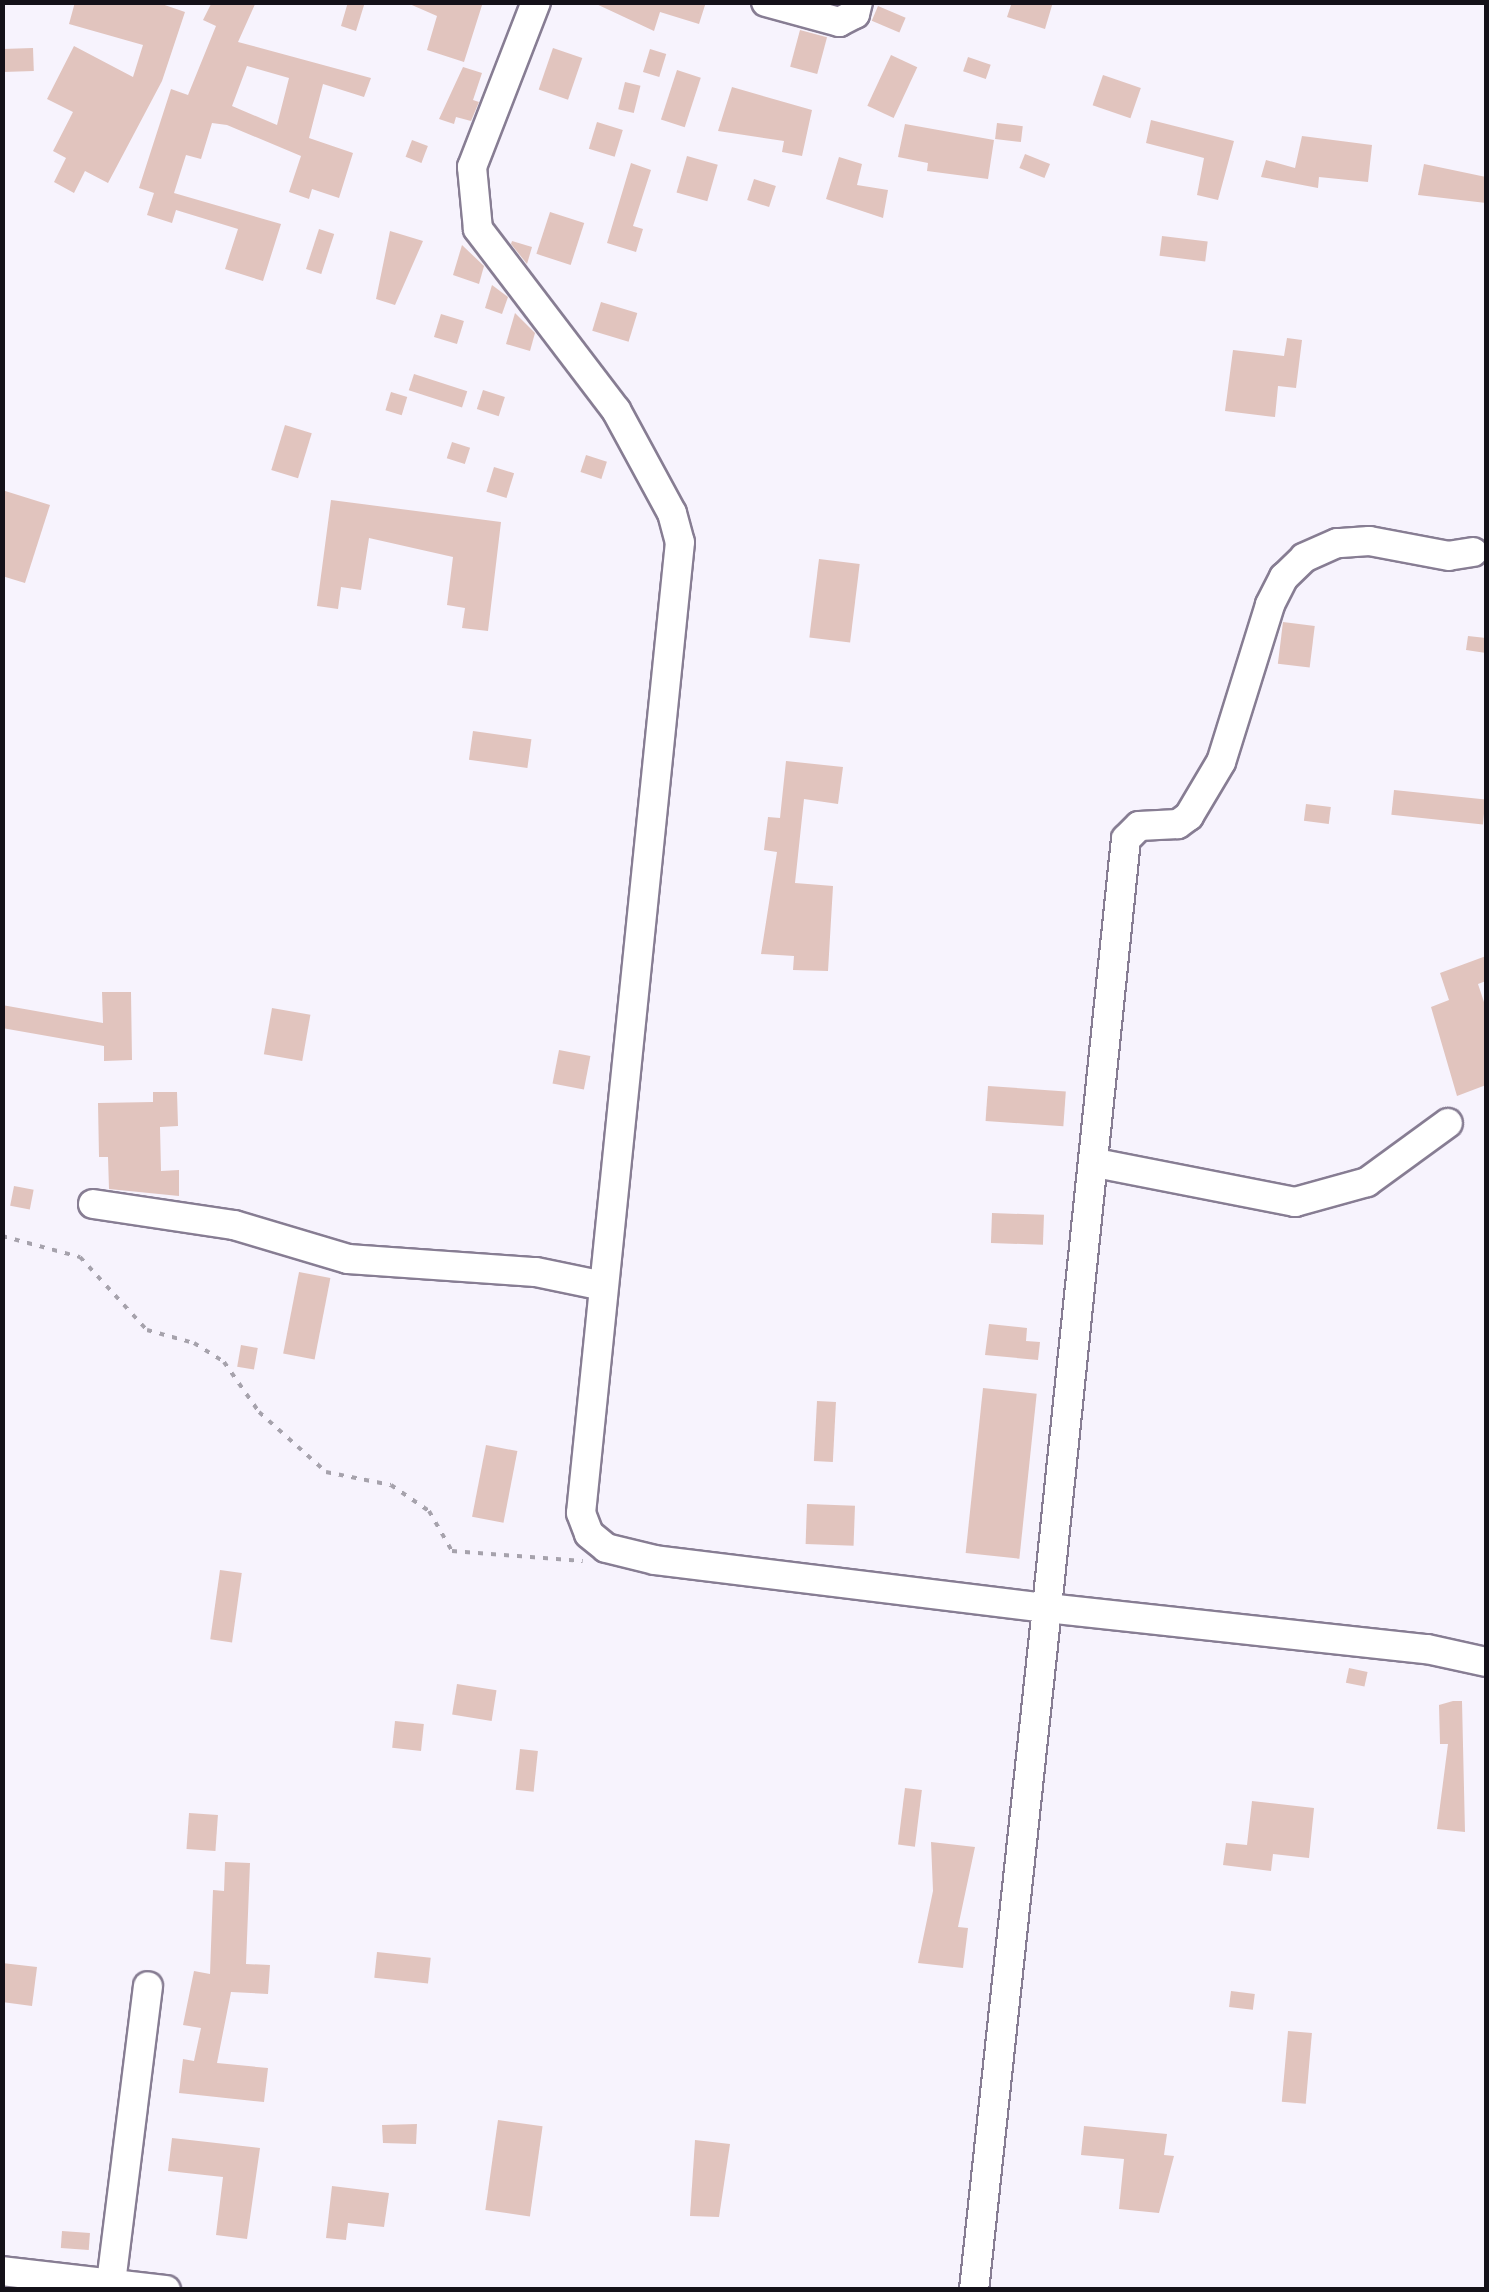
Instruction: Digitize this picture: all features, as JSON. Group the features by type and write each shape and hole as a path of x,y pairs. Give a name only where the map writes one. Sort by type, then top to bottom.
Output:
{"street":[{"path":"536,2 472,167 478,229 616,410 672,513 680,542 658,807 599,1285 580,1476 581,1513 589,1534 606,1548 1047,1608 1427,1649 1486,1662"},
{"path":"766,2 839,22 855,14 858,2"},
{"path":"974,2290 1096,1164 1126,838 1139,826 1178,824 1190,816 1221,762 1254,645 1284,577 1304,558 1337,543 1369,542 1449,556 1473,552"},
{"path":"1096,1164 1295,1202 1367,1182 1448,1123"},
{"path":"94,1204 234,1225 348,1259 536,1272 599,1285"},
{"path":"110,2283 148,1986"},
{"path":"2,2271 166,2290"}],"path":[{"path":"2,1236 80,1257 146,1330 194,1343 224,1362 259,1412 326,1472 391,1486 430,1511 452,1552 592,1561"}],"building":[{"path":"75,2 156,2 185,12 162,81 108,183 85,171 74,193 54,182 66,158 53,151 73,112 47,99 74,46 133,77 143,45 69,24"},
{"path":"212,2 256,2 238,42 371,78 364,97 323,84 309,138 353,153 339,198 312,189 309,199 289,192 301,156 227,125 212,123 201,159 186,155 174,193 281,224 263,281 225,269 238,229 176,210 172,223 147,215 154,193 139,188 171,89 188,95 216,26 203,20","holes":["247,66 289,78 277,125 232,106"]},
{"path":"348,2 365,2 356,31 341,26"},
{"path":"405,2 483,2 464,62 427,50 437,16"},
{"path":"592,2 706,2 699,24 660,12 654,31"},
{"path":"1012,2 1053,2 1045,29 1007,17"},
{"path":"878,6 906,18 899,32 872,21"},
{"path":"800,30 827,37 817,74 790,67"},
{"path":"33,48 34,71 3,72 2,49"},
{"path":"553,48 582,58 568,100 539,90"},
{"path":"650,49 666,54 659,77 643,72"},
{"path":"891,55 917,67 894,118 867,106"},
{"path":"968,57 991,65 986,79 963,71"},
{"path":"463,67 482,73 473,100 479,102 471,121 456,117 454,124 439,119"},
{"path":"677,70 701,78 685,127 661,119"},
{"path":"1103,75 1141,88 1130,118 1093,105"},
{"path":"625,82 641,86 634,113 618,109"},
{"path":"732,87 812,110 802,156 782,152 784,141 718,131"},
{"path":"1151,120 1234,141 1218,200 1197,195 1204,158 1146,143"},
{"path":"597,122 623,130 615,157 589,149"},
{"path":"997,123 1023,126 1021,142 995,139"},
{"path":"905,124 994,140 988,179 927,171 928,163 898,157"},
{"path":"1302,136 1372,145 1368,182 1319,177 1318,188 1261,177 1266,160 1295,168"},
{"path":"412,140 428,146 421,163 406,157"},
{"path":"1025,154 1050,164 1044,178 1019,168"},
{"path":"687,156 718,165 707,201 677,193"},
{"path":"839,157 862,164 857,185 888,190 883,218 826,199"},
{"path":"631,163 651,170 633,226 643,229 636,252 607,243"},
{"path":"1424,164 1486,177 1486,203 1418,195"},
{"path":"754,179 776,186 769,207 747,200"},
{"path":"550,212 584,223 571,265 536,254"},
{"path":"319,229 334,234 321,274 306,269"},
{"path":"390,231 423,241 395,305 376,299"},
{"path":"1162,236 1208,242 1205,261 1160,256"},
{"path":"512,241 532,247 527,264 511,244"},
{"path":"462,245 484,266 479,284 453,275"},
{"path":"492,285 508,297 502,314 485,308"},
{"path":"601,302 637,313 629,342 592,331"},
{"path":"515,313 535,333 530,351 506,344"},
{"path":"441,314 464,321 457,344 434,337"},
{"path":"1287,338 1302,340 1296,388 1278,386 1275,417 1225,411 1233,350 1284,356"},
{"path":"414,374 467,391 462,407 409,390"},
{"path":"483,390 505,397 499,416 477,409"},
{"path":"391,392 407,397 402,415 385,410"},
{"path":"285,425 312,433 298,478 271,470"},
{"path":"452,442 470,448 465,464 447,458"},
{"path":"586,455 607,462 601,479 580,472"},
{"path":"494,467 514,473 506,498 486,492"},
{"path":"2,490 50,505 25,583 2,576"},
{"path":"331,500 501,522 488,631 462,628 465,608 447,605 453,557 369,538 361,590 341,587 338,609 317,606"},
{"path":"819,559 860,564 850,642 809,637"},
{"path":"1283,622 1315,626 1310,668 1278,664"},
{"path":"1468,636 1486,638 1486,653 1466,650"},
{"path":"473,731 531,739 527,768 469,760"},
{"path":"786,761 843,767 838,804 804,799 795,883 833,886 828,971 793,970 794,956 761,954 777,852 764,850 768,817 780,818"},
{"path":"1394,790 1485,800 1483,824 1391,815"},
{"path":"1306,804 1331,807 1329,824 1304,821"},
{"path":"1486,956 1486,981 1478,984 1486,1008 1486,1085 1457,1096 1431,1007 1449,1000 1440,973"},
{"path":"102,992 131,992 132,1060 104,1061 104,1046 2,1028 2,1005 103,1023"},
{"path":"272,1008 310,1015 302,1061 264,1054"},
{"path":"559,1050 590,1056 584,1089 553,1083"},
{"path":"988,1086 1066,1091 1063,1126 986,1121"},
{"path":"153,1092 177,1092 178,1126 160,1127 161,1171 179,1170 179,1196 109,1189 108,1157 99,1157 98,1103 153,1102"},
{"path":"14,1186 34,1190 30,1209 10,1206"},
{"path":"992,1213 1044,1215 1043,1245 991,1243"},
{"path":"299,1272 330,1278 315,1360 283,1353"},
{"path":"989,1324 1027,1328 1026,1341 1040,1342 1038,1360 985,1355"},
{"path":"241,1345 258,1348 254,1370 237,1367"},
{"path":"983,1388 1037,1394 1019,1559 966,1553"},
{"path":"817,1401 836,1402 833,1462 814,1461"},
{"path":"486,1445 517,1451 503,1523 472,1517"},
{"path":"807,1504 855,1506 854,1546 806,1544"},
{"path":"220,1570 242,1573 232,1642 210,1639"},
{"path":"1349,1668 1368,1672 1364,1687 1346,1683"},
{"path":"457,1684 497,1690 492,1721 452,1715"},
{"path":"1462,1701 1465,1832 1437,1829 1448,1744 1440,1744 1439,1705"},
{"path":"395,1721 424,1724 421,1751 392,1748"},
{"path":"520,1749 538,1751 534,1792 516,1790"},
{"path":"905,1788 922,1790 915,1847 898,1845"},
{"path":"1252,1801 1314,1808 1309,1858 1273,1854 1271,1871 1223,1865 1226,1843 1247,1845"},
{"path":"189,1813 218,1815 215,1851 186,1849"},
{"path":"931,1842 975,1847 958,1927 968,1928 963,1968 918,1963 933,1891"},
{"path":"225,1862 250,1863 246,1964 270,1965 268,1994 231,1992 217,2063 268,2068 264,2102 179,2093 183,2059 194,2061 201,2028 183,2025 194,1971 210,1974 213,1890 224,1891"},
{"path":"377,1952 431,1958 428,1984 374,1978"},
{"path":"2,1963 37,1967 32,2006 2,2002"},
{"path":"1231,1991 1255,1994 1253,2010 1229,2007"},
{"path":"1288,2031 1312,2033 1306,2104 1282,2102"},
{"path":"498,2120 543,2126 530,2216 485,2210"},
{"path":"417,2124 416,2144 383,2143 382,2125"},
{"path":"1084,2126 1167,2134 1164,2155 1174,2156 1159,2213 1119,2209 1124,2159 1081,2155"},
{"path":"172,2138 260,2148 247,2239 216,2235 223,2177 168,2171"},
{"path":"695,2140 730,2144 719,2217 690,2216"},
{"path":"332,2186 389,2193 384,2227 348,2223 346,2240 326,2238"},
{"path":"62,2231 90,2233 89,2250 61,2248"}]}
